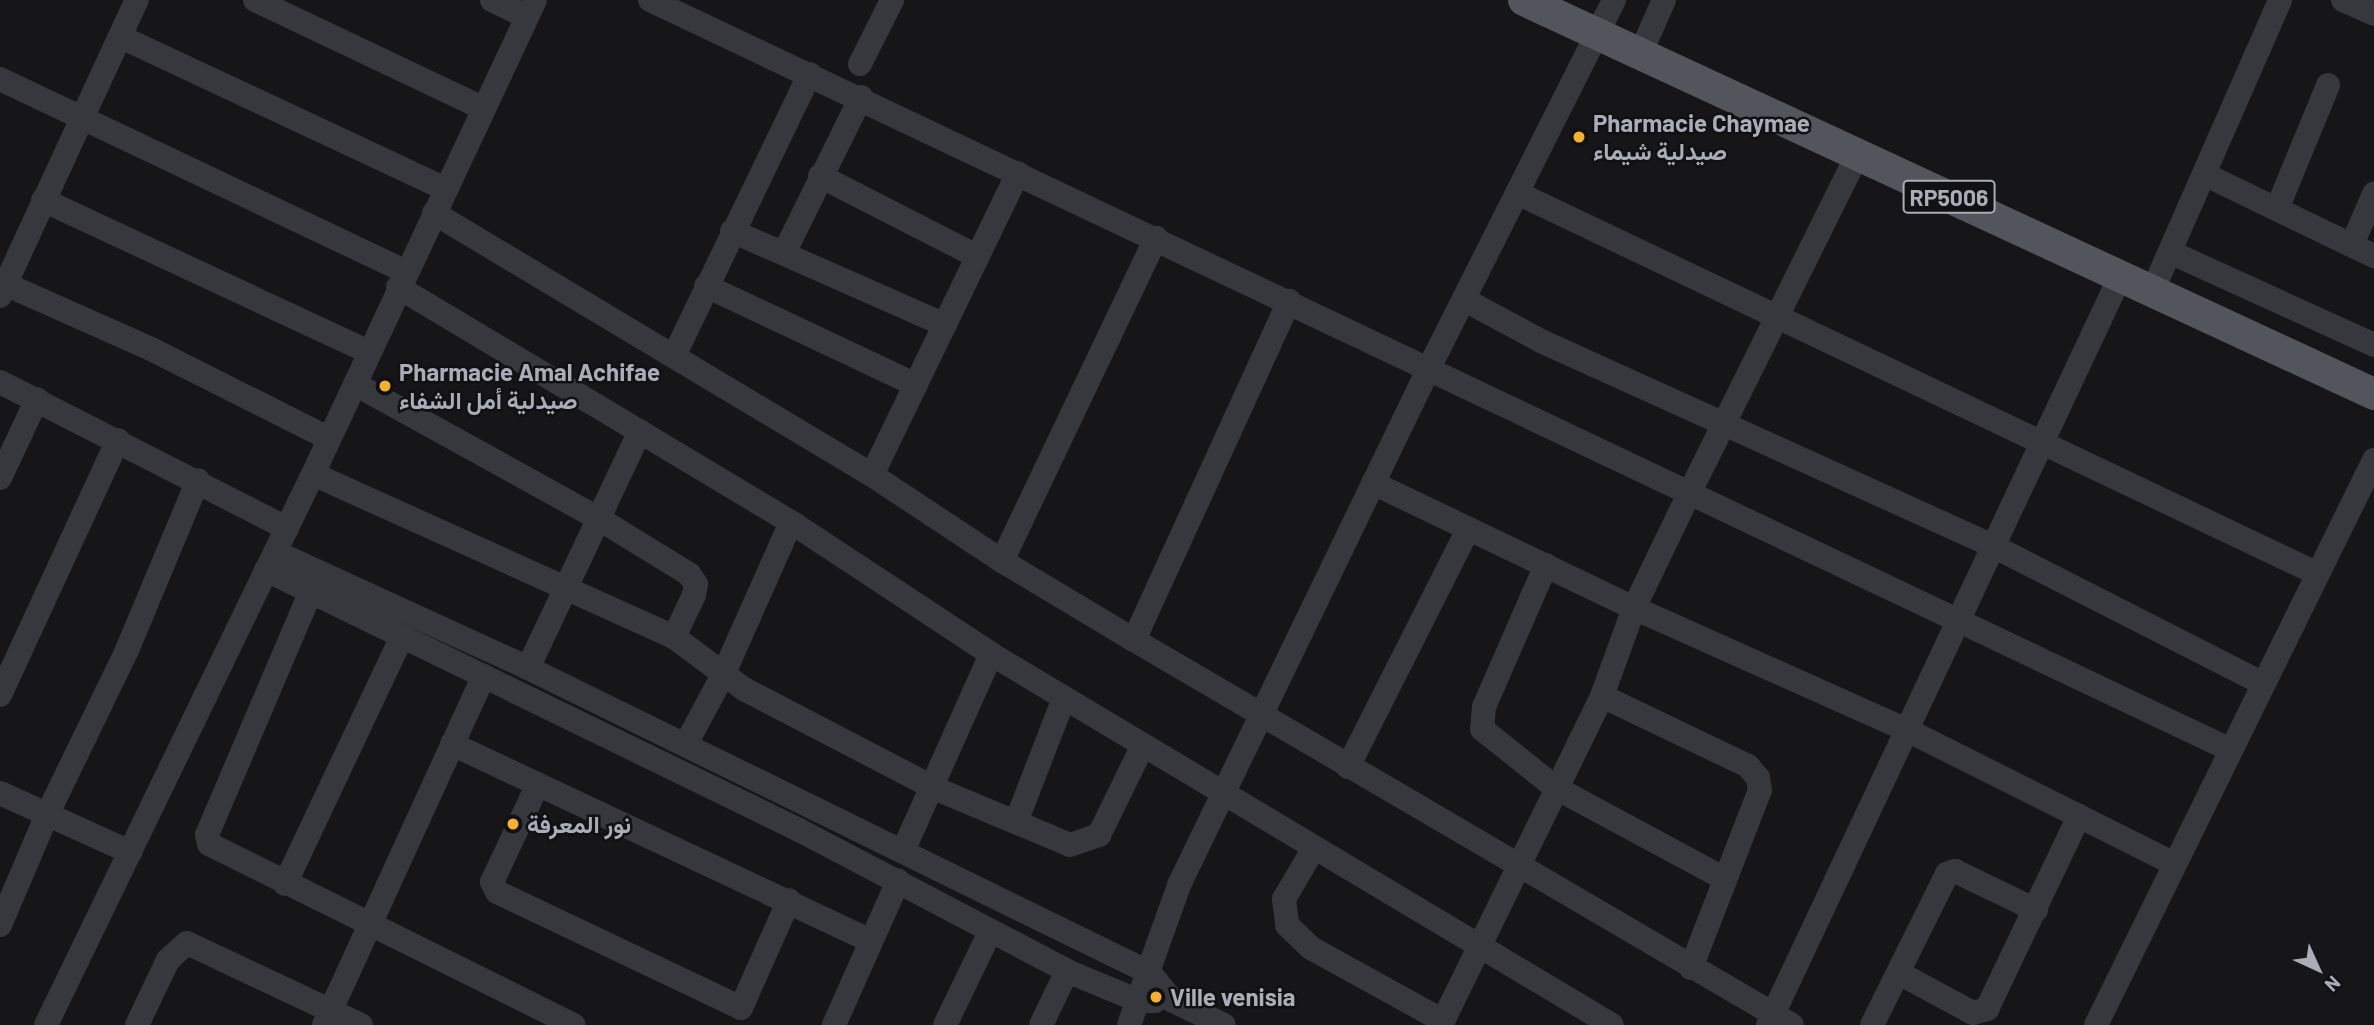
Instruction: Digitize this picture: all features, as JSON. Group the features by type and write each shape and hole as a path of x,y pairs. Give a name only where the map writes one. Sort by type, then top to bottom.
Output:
{"main road":[{"name":"RP5006","path":"1524,0 2374,394"}],"street":[{"path":"137,0 80,118 3,290 151,349 328,438"},
{"path":"256,0 482,107"},
{"path":"46,1025 313,474 355,384 367,351 531,8 492,0"},
{"path":"650,0 861,97 1289,301 1688,496 2229,749"},
{"path":"860,64 892,0"},
{"path":"1129,1025 1150,973 1170,906 1265,715 1373,482 1465,300 1594,33 1614,0"},
{"path":"1640,54 1664,0"},
{"path":"2152,292 2280,0"},
{"path":"2343,0 2374,14"},
{"path":"121,37 444,188"},
{"path":"674,356 810,75"},
{"path":"0,79 401,279 640,431 791,522 991,654 1612,1025"},
{"path":"2277,209 2329,85"},
{"path":"784,253 861,97"},
{"path":"1314,848 1284,899 1282,915 1287,925 1311,948 1442,1023 1516,864 1601,696 1634,608 1858,154"},
{"path":"872,475 1018,173"},
{"path":"2204,174 2363,250 2374,194"},
{"path":"820,176 976,256"},
{"path":"1517,193 2316,573"},
{"path":"43,200 367,351"},
{"path":"434,213 872,475 1002,561 1133,640 1265,715 1348,767 1778,1021 1907,730 2120,277"},
{"path":"733,231 945,325"},
{"path":"1002,561 1156,238"},
{"path":"2170,252 2374,345"},
{"path":"706,286 916,385"},
{"path":"1465,300 1724,426 1993,546 2262,683"},
{"path":"1133,640 1289,301"},
{"path":"0,382 287,527"},
{"path":"355,384 596,517 689,574 696,584 674,636"},
{"path":"0,478 37,399"},
{"path":"528,668 596,517 640,431"},
{"path":"0,695 118,440"},
{"path":"2096,1025 2229,749 2374,460"},
{"path":"313,474 674,636 723,675 934,788 1070,845 1090,841 1098,835 1143,745"},
{"path":"0,925 7,895 127,650 198,480"},
{"path":"1373,482 1634,608 1907,730 2173,863"},
{"path":"686,744 723,675 791,522"},
{"path":"1348,767 1468,528"},
{"path":"271,561 311,591 898,881 1067,971 1139,1001 1173,1001 1224,1025"},
{"path":"271,561 528,668 686,744 1150,973 1173,1001"},
{"path":"1546,565 1480,717 1486,735 1556,788 1725,878"},
{"path":"311,591 207,835 212,848 573,1025"},
{"path":"285,884 402,636"},
{"path":"903,851 934,788 991,654"},
{"path":"328,1018 484,676"},
{"path":"1601,696 1755,772 1760,790 1691,968"},
{"path":"1016,822 1064,698"},
{"path":"452,744 537,786 789,900 870,941"},
{"path":"537,786 492,882 497,892 741,1008 789,900"},
{"path":"0,793 130,852"},
{"path":"1899,973 1973,1013 1983,1012 1991,1003 2079,816"},
{"path":"1872,1025 1950,872 2036,910"},
{"path":"834,1025 898,881"},
{"path":"945,1025 990,932"},
{"path":"137,1025 168,960 187,943 328,1018 361,1025"},
{"path":"1041,1025 1067,971"}],"place":[{"name":"Pharmacie Chaymae صيدلية شيماء","path":"1579,137"},
{"name":"Pharmacie Amal Achifae صيدلية أمل الشفاء","path":"385,386"},
{"name":"نور المعرفة","path":"513,824"},
{"name":"Ville venisia","path":"1156,997"}]}
